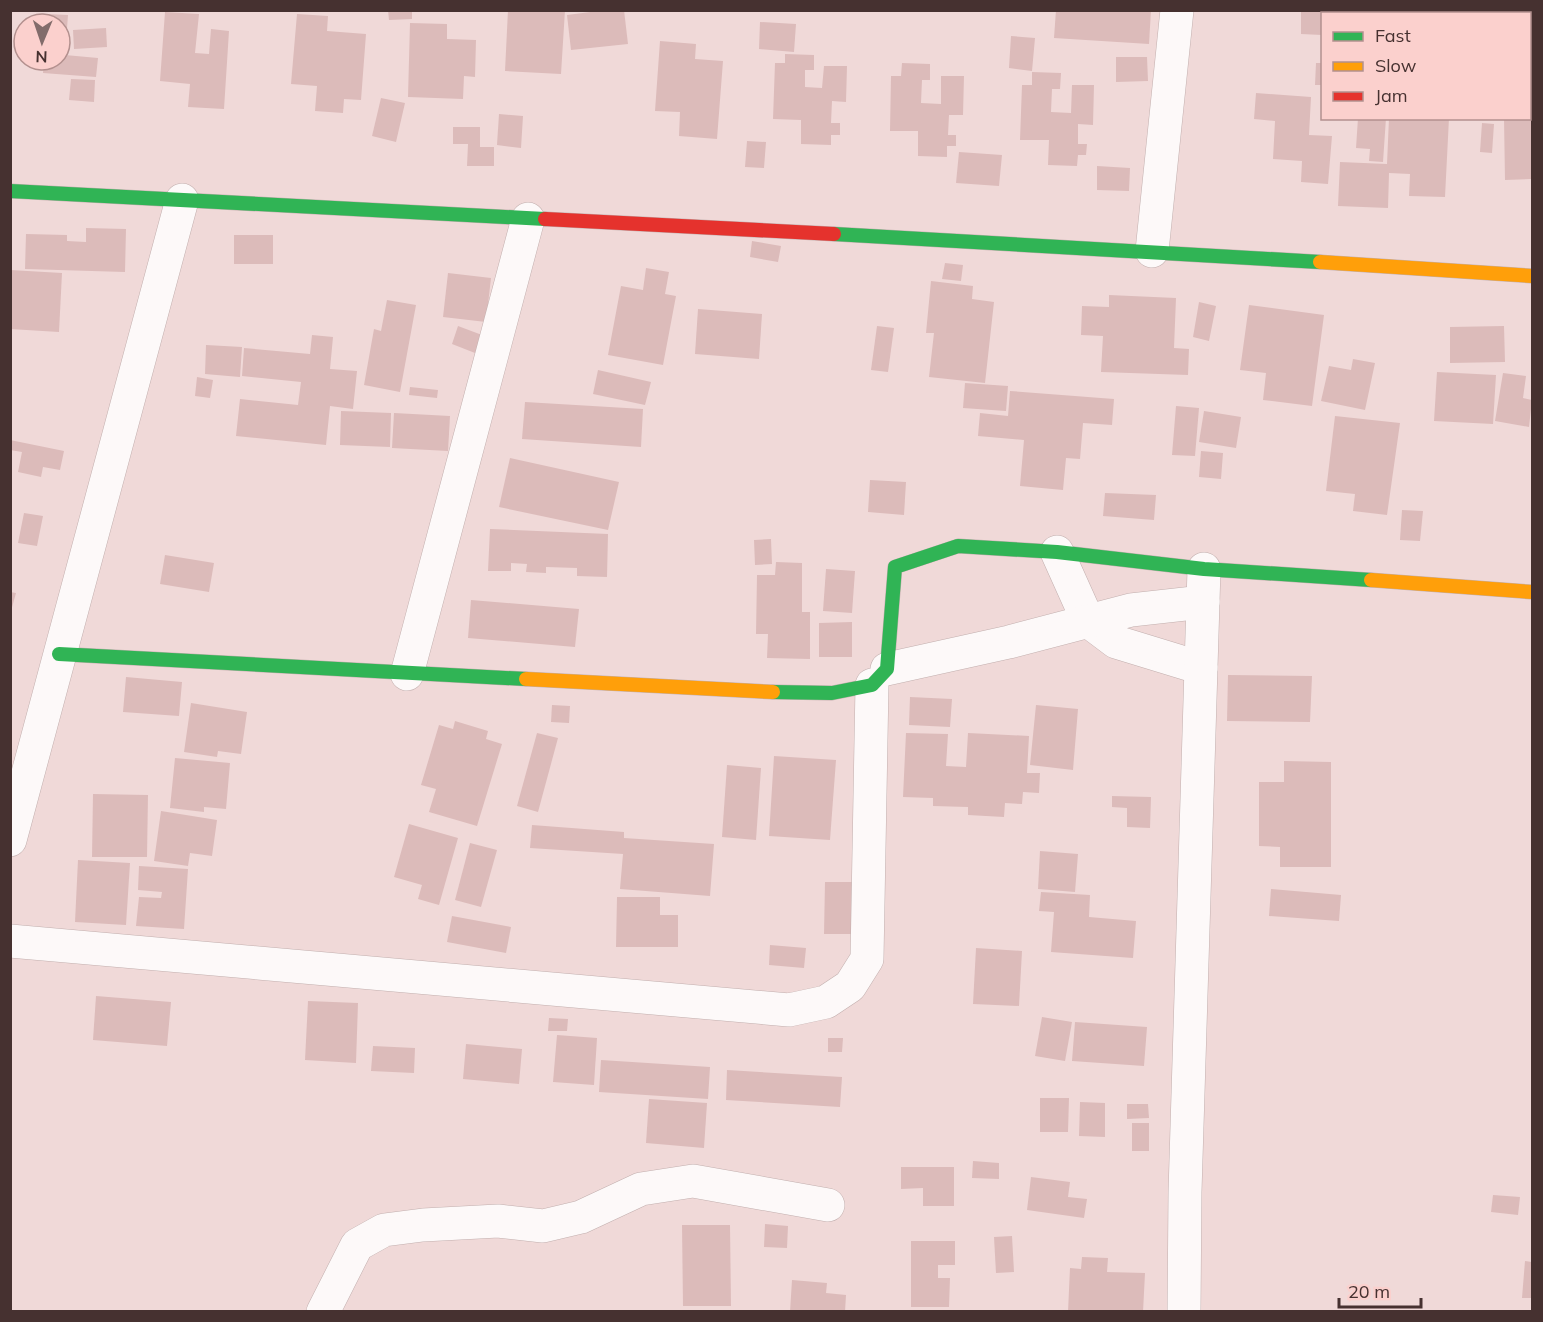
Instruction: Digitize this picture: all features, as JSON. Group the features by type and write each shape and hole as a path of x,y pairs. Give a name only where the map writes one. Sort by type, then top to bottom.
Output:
{"street":[{"path":"1152,251 1177,10"},
{"path":"10,191 1152,251 1533,276"},
{"path":"10,840 182,200"},
{"path":"407,674 528,219"},
{"path":"10,941 789,1010 826,1002 850,986 867,959 879,677 895,567 958,546 1057,552 1204,570 1300,574 1533,592"},
{"path":"1057,552 1088,621 1116,642 1201,668"},
{"path":"1184,1311 1185,1192 1204,570"},
{"path":"60,654 407,674 790,693 832,693 879,677 1131,610 1203,603"},
{"path":"323,1311 357,1245 384,1230 423,1225 498,1221 543,1226 581,1217 641,1189 693,1181 828,1205"}],"building":[{"path":"388,10 412,10 412,19 389,20"},
{"path":"508,10 565,10 561,74 505,71"},
{"path":"624,10 628,44 571,50 567,15"},
{"path":"1056,10 1151,10 1149,44 1054,38"},
{"path":"1323,10 1349,10 1349,12 1323,12"},
{"path":"1447,10 1474,10 1474,12 1447,12"},
{"path":"165,12 199,14 195,53 209,54 211,29 229,31 224,109 188,107 190,84 160,81"},
{"path":"1301,12 1321,12 1321,35 1301,34"},
{"path":"297,14 328,16 327,31 366,34 361,100 344,99 343,113 315,111 317,86 291,84"},
{"path":"760,22 796,24 794,52 759,49"},
{"path":"410,23 447,24 447,39 476,40 475,77 464,76 463,99 408,97"},
{"path":"106,28 107,47 74,49 73,30"},
{"path":"1011,36 1035,38 1032,71 1009,68"},
{"path":"660,41 696,44 695,59 723,61 717,139 679,136 680,112 655,111"},
{"path":"785,54 814,55 814,70 805,70 805,87 822,88 824,66 847,66 846,102 832,101 831,123 840,123 840,135 831,135 831,145 801,144 801,120 773,119 775,63 785,63"},
{"path":"72,56 98,58 96,77 43,73 72,72"},
{"path":"1116,57 1147,57 1148,81 1116,82"},
{"path":"902,63 930,64 930,80 922,80 921,103 941,104 941,76 964,76 963,115 949,115 948,135 956,135 956,146 947,146 947,157 918,156 918,131 890,131 891,76 901,76"},
{"path":"1316,63 1321,63 1321,85 1315,85"},
{"path":"1032,72 1061,73 1060,89 1052,89 1051,112 1071,113 1072,85 1094,85 1093,125 1078,124 1078,144 1087,144 1086,155 1078,155 1077,166 1048,165 1049,140 1020,140 1022,85 1032,85"},
{"path":"71,79 95,80 94,102 69,100"},
{"path":"1256,93 1311,97 1309,135 1332,136 1328,184 1301,182 1302,161 1273,159 1275,121 1254,119"},
{"path":"381,98 405,103 396,142 372,136"},
{"path":"499,114 523,116 521,148 497,145"},
{"path":"1532,114 1532,179 1505,180 1504,120 1531,120"},
{"path":"1358,120 1386,120 1383,162 1369,161 1370,149 1356,148"},
{"path":"1389,120 1449,120 1445,197 1409,196 1410,174 1389,173 1388,208 1338,206 1340,162 1387,164"},
{"path":"1482,123 1494,124 1492,153 1480,152"},
{"path":"453,127 480,127 480,147 494,147 494,166 467,166 468,144 453,144"},
{"path":"747,141 766,142 764,168 745,167"},
{"path":"959,152 1002,155 999,186 956,183"},
{"path":"1097,166 1130,168 1129,191 1097,190"},
{"path":"86,228 126,229 125,272 25,269 26,234 67,235 67,241 86,242"},
{"path":"234,235 273,235 273,264 234,264"},
{"path":"752,241 781,246 778,262 750,257"},
{"path":"945,263 963,265 961,281 942,279"},
{"path":"646,268 669,272 665,294 676,296 663,365 608,355 621,286 643,290"},
{"path":"10,270 62,273 59,332 10,329"},
{"path":"448,273 491,278 486,322 443,317"},
{"path":"931,281 973,286 972,299 994,302 985,383 929,377 934,333 926,333"},
{"path":"1109,295 1176,298 1174,348 1189,349 1188,375 1101,372 1103,336 1081,335 1082,306 1109,307"},
{"path":"387,300 416,305 400,392 364,385 374,329 381,331"},
{"path":"1199,302 1216,306 1209,341 1193,337"},
{"path":"1249,305 1324,315 1312,406 1263,400 1266,373 1240,370"},
{"path":"698,309 762,314 759,359 695,354"},
{"path":"458,326 482,335 475,353 452,344"},
{"path":"877,326 894,328 888,372 871,370"},
{"path":"1504,326 1505,362 1450,363 1450,327"},
{"path":"312,335 333,337 330,369 357,371 353,409 330,406 326,445 236,436 240,399 298,405 301,382 242,376 244,348 310,354"},
{"path":"206,345 242,347 240,377 205,374"},
{"path":"1353,359 1375,363 1365,410 1321,401 1329,366 1351,370"},
{"path":"598,370 651,382 645,405 593,394"},
{"path":"1437,372 1496,375 1493,424 1434,421"},
{"path":"1503,373 1526,376 1523,398 1532,400 1529,427 1495,421"},
{"path":"197,377 213,380 210,398 195,396"},
{"path":"965,383 1008,386 1006,411 963,408"},
{"path":"410,387 438,390 437,398 409,395"},
{"path":"1010,391 1114,399 1112,425 1083,423 1080,459 1066,458 1063,490 1020,486 1024,440 978,436 980,413 1008,416"},
{"path":"525,402 643,409 641,447 522,439"},
{"path":"1176,406 1199,408 1195,456 1172,455"},
{"path":"341,411 391,413 390,447 340,445"},
{"path":"1204,411 1241,417 1236,448 1199,442"},
{"path":"394,413 450,416 448,451 392,448"},
{"path":"1335,416 1400,423 1387,515 1353,511 1355,494 1326,491"},
{"path":"10,440 64,451 60,470 43,467 41,477 18,472 22,452 10,450"},
{"path":"1201,451 1223,453 1221,479 1199,477"},
{"path":"510,458 619,482 608,530 499,507"},
{"path":"870,480 906,482 904,515 868,512"},
{"path":"1105,493 1156,495 1154,520 1103,516"},
{"path":"1402,510 1423,511 1420,541 1400,540"},
{"path":"24,513 43,516 37,546 18,543"},
{"path":"490,529 608,534 607,577 577,576 577,568 546,567 546,573 526,572 527,564 511,563 511,571 488,571"},
{"path":"771,539 772,564 755,565 754,540"},
{"path":"165,555 214,563 209,592 160,584"},
{"path":"776,562 802,563 802,612 810,612 810,659 767,658 768,634 756,634 757,575 775,575"},
{"path":"826,569 855,571 852,613 823,611"},
{"path":"10,592 16,593 11,611 10,611"},
{"path":"471,600 579,609 575,647 468,638"},
{"path":"852,622 852,657 819,657 819,623"},
{"path":"1228,675 1312,676 1310,722 1227,721"},
{"path":"126,677 182,682 179,716 123,712"},
{"path":"910,697 952,699 950,727 909,725"},
{"path":"191,703 247,712 241,754 218,751 217,757 184,752"},
{"path":"552,705 570,706 569,723 551,722"},
{"path":"1036,705 1078,709 1073,770 1030,765"},
{"path":"455,721 488,731 486,739 502,744 477,826 429,812 436,789 421,785 439,725 453,729"},
{"path":"537,733 558,738 538,812 517,806"},
{"path":"906,733 948,734 946,766 966,767 968,733 1029,736 1027,773 1040,773 1039,793 1023,792 1022,804 1005,803 1004,817 968,815 968,807 933,806 933,798 903,797"},
{"path":"774,756 836,760 830,840 769,836"},
{"path":"175,758 230,763 226,809 204,807 204,812 170,808"},
{"path":"1284,761 1331,762 1331,867 1280,867 1280,847 1259,846 1259,782 1284,782"},
{"path":"727,765 761,768 756,840 722,837"},
{"path":"93,794 148,795 147,857 92,857"},
{"path":"1112,796 1151,797 1150,828 1127,827 1127,808 1112,807"},
{"path":"161,811 217,820 212,856 190,853 188,866 154,861"},
{"path":"409,824 458,838 439,905 418,899 422,885 394,877"},
{"path":"532,825 624,832 624,838 714,844 710,896 620,889 623,854 530,848"},
{"path":"470,843 497,850 481,907 455,900"},
{"path":"1040,851 1078,854 1075,892 1038,889"},
{"path":"78,860 130,863 126,925 75,922"},
{"path":"139,866 188,869 184,929 136,926 139,897 161,898 162,892 138,890"},
{"path":"825,882 854,882 853,934 824,934"},
{"path":"1271,889 1341,895 1339,921 1269,916"},
{"path":"1041,892 1090,895 1089,917 1136,921 1133,958 1051,952 1054,912 1039,911"},
{"path":"617,897 660,897 660,915 678,915 678,947 616,947"},
{"path":"452,916 511,927 506,953 447,942"},
{"path":"770,945 806,948 804,968 769,965"},
{"path":"976,948 1022,951 1019,1006 973,1004"},
{"path":"96,996 171,1002 167,1046 93,1040"},
{"path":"308,1001 358,1003 356,1063 305,1060"},
{"path":"1042,1017 1072,1022 1065,1061 1035,1056"},
{"path":"549,1018 568,1019 567,1031 548,1031"},
{"path":"1075,1022 1147,1027 1144,1066 1072,1061"},
{"path":"557,1035 597,1038 594,1085 553,1082"},
{"path":"828,1038 843,1038 842,1052 828,1052"},
{"path":"466,1044 522,1049 519,1084 463,1079"},
{"path":"373,1046 415,1048 414,1073 371,1071"},
{"path":"601,1060 710,1067 708,1099 599,1092"},
{"path":"727,1070 842,1077 840,1107 726,1100"},
{"path":"1040,1098 1069,1098 1068,1132 1040,1132"},
{"path":"649,1099 707,1103 704,1148 646,1143"},
{"path":"1080,1102 1105,1103 1105,1137 1079,1136"},
{"path":"1127,1104 1148,1104 1149,1118 1127,1119"},
{"path":"1132,1123 1149,1123 1149,1151 1132,1151"},
{"path":"973,1161 999,1163 999,1179 972,1178"},
{"path":"901,1167 954,1167 954,1206 923,1206 923,1188 901,1189"},
{"path":"1031,1177 1070,1182 1068,1197 1087,1199 1084,1218 1027,1210"},
{"path":"1493,1195 1520,1197 1518,1215 1491,1212"},
{"path":"765,1224 788,1226 787,1248 764,1247"},
{"path":"682,1225 730,1225 731,1306 683,1306"},
{"path":"1012,1236 1014,1272 996,1273 994,1237"},
{"path":"911,1241 955,1241 955,1265 938,1265 938,1278 950,1278 949,1307 911,1307"},
{"path":"1082,1257 1108,1258 1107,1272 1145,1273 1143,1312 1068,1312 1070,1268 1081,1269"},
{"path":"1525,1261 1532,1262 1532,1298 1522,1298"},
{"path":"792,1280 827,1283 826,1293 846,1295 845,1312 790,1312"}],"traffic: fast":[{"path":"10,191 545,219"},
{"path":"834,234 1320,262"},
{"path":"773,692 832,693 872,685 887,669 895,567 958,546 1057,552 1204,569 1371,580"},
{"path":"59,654 526,679"}],"traffic: slow":[{"path":"1320,262 1532,276"},
{"path":"1371,580 1532,592"},
{"path":"526,679 773,692"}],"traffic: jam":[{"path":"545,219 834,234"}]}
